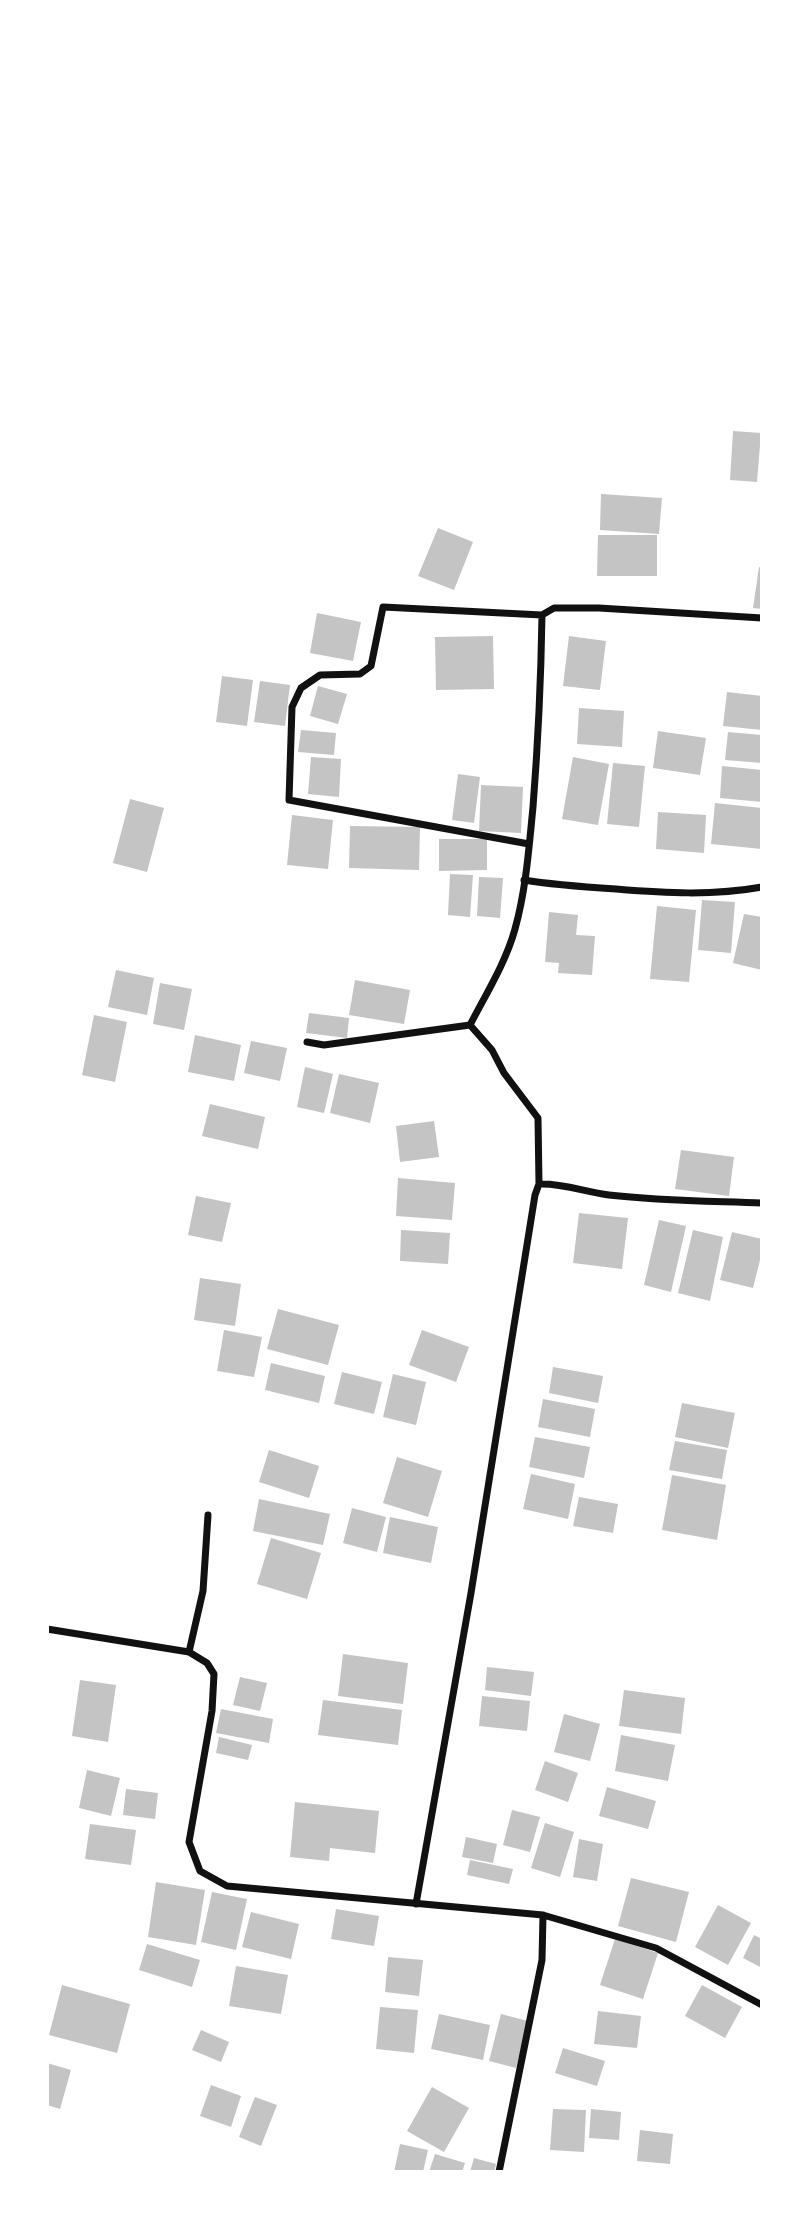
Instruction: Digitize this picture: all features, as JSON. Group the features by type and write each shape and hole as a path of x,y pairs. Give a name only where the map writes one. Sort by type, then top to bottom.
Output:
{"street":[{"path":"530,844 289,800 292,707 301,688 320,675 360,674 371,666 383,607 542,615 554,608 599,608 762,618"},
{"path":"470,1025 499,970 515,929 524,880 530,844 540,728 542,615"},
{"path":"524,880 679,894 725,894 762,887"},
{"path":"307,1042 324,1045 470,1025"},
{"path":"416,1904 539,1184 537,1118 503,1073 492,1050 470,1025"},
{"path":"539,1184 555,1183 621,1196 762,1203"},
{"path":"189,1652 203,1591 208,1515"},
{"path":"47,1629 189,1652 206,1663 214,1674 212,1711 189,1842 200,1871 227,1886 543,1915 656,1948 762,2006"},
{"path":"499,2172 542,1960 543,1915"}],"building":[{"path":"733,431 761,433 757,482 730,480"},
{"path":"601,494 662,498 659,534 600,530"},
{"path":"438,528 473,542 454,590 418,576"},
{"path":"598,535 657,535 657,576 597,576"},
{"path":"759,567 762,568 762,609 753,608"},
{"path":"317,613 361,622 353,661 310,653"},
{"path":"493,636 494,689 436,690 435,637"},
{"path":"569,636 606,641 600,690 563,686"},
{"path":"222,676 253,680 247,726 216,722"},
{"path":"260,681 290,685 285,726 254,722"},
{"path":"318,686 347,694 338,724 310,716"},
{"path":"727,692 762,696 762,730 723,726"},
{"path":"579,708 624,711 622,747 577,744"},
{"path":"301,730 336,733 334,755 298,752"},
{"path":"658,731 706,738 700,775 653,768"},
{"path":"728,732 762,735 762,763 725,760"},
{"path":"311,757 341,759 339,797 308,794"},
{"path":"573,757 609,764 598,825 562,819"},
{"path":"613,763 645,766 639,827 607,824"},
{"path":"722,766 762,770 762,802 720,798"},
{"path":"458,774 480,777 474,823 452,820"},
{"path":"481,785 523,787 521,833 479,831"},
{"path":"130,799 164,808 147,872 113,863"},
{"path":"715,803 762,808 762,849 711,844"},
{"path":"658,812 706,815 704,853 656,849"},
{"path":"292,815 333,820 328,869 287,865"},
{"path":"350,826 420,827 419,870 349,868"},
{"path":"439,839 487,839 487,870 439,871"},
{"path":"450,874 473,875 470,917 448,915"},
{"path":"479,877 503,878 500,918 477,916"},
{"path":"702,900 735,902 731,953 698,950"},
{"path":"657,906 696,910 689,982 650,979"},
{"path":"549,912 578,915 576,935 595,936 592,975 558,973 559,963 545,962"},
{"path":"744,914 762,917 762,970 733,963"},
{"path":"116,970 154,978 147,1015 108,1007"},
{"path":"355,980 410,990 404,1024 349,1015"},
{"path":"160,983 192,989 184,1030 153,1024"},
{"path":"309,1013 349,1018 347,1038 306,1033"},
{"path":"94,1015 127,1022 115,1082 82,1075"},
{"path":"195,1035 241,1045 234,1081 188,1072"},
{"path":"251,1041 287,1048 280,1081 244,1073"},
{"path":"305,1067 333,1074 324,1113 297,1107"},
{"path":"339,1074 379,1083 370,1123 330,1113"},
{"path":"210,1104 265,1117 258,1149 202,1136"},
{"path":"434,1121 439,1157 400,1162 396,1126"},
{"path":"681,1150 734,1157 729,1196 675,1189"},
{"path":"398,1178 455,1183 452,1220 396,1216"},
{"path":"196,1196 231,1203 222,1242 188,1235"},
{"path":"579,1213 628,1218 622,1269 573,1263"},
{"path":"659,1220 686,1226 671,1292 644,1285"},
{"path":"401,1230 450,1233 448,1264 400,1261"},
{"path":"693,1230 723,1237 710,1301 678,1293"},
{"path":"732,1232 762,1239 762,1252 753,1288 720,1280"},
{"path":"200,1278 241,1284 235,1326 194,1320"},
{"path":"278,1309 339,1325 328,1365 267,1349"},
{"path":"224,1330 262,1337 254,1377 217,1371"},
{"path":"422,1330 469,1347 456,1382 409,1365"},
{"path":"271,1363 325,1376 319,1403 265,1390"},
{"path":"553,1367 603,1376 598,1403 549,1393"},
{"path":"342,1372 382,1382 374,1414 334,1404"},
{"path":"393,1374 426,1382 416,1425 383,1417"},
{"path":"543,1399 595,1409 590,1437 538,1427"},
{"path":"682,1403 735,1413 728,1448 675,1437"},
{"path":"535,1437 590,1447 584,1478 529,1467"},
{"path":"675,1441 727,1450 722,1479 669,1470"},
{"path":"269,1450 319,1466 309,1498 259,1482"},
{"path":"397,1457 442,1471 428,1517 383,1503"},
{"path":"531,1474 575,1484 568,1519 523,1509"},
{"path":"672,1475 726,1485 717,1540 662,1530"},
{"path":"579,1497 618,1504 613,1533 573,1526"},
{"path":"259,1499 330,1514 323,1545 253,1531"},
{"path":"352,1508 386,1517 377,1552 343,1543"},
{"path":"390,1517 438,1527 431,1563 383,1553"},
{"path":"271,1538 321,1553 307,1599 257,1584"},
{"path":"343,1654 408,1663 403,1704 338,1696"},
{"path":"487,1667 534,1672 531,1696 485,1690"},
{"path":"240,1677 267,1683 260,1711 233,1705"},
{"path":"80,1680 116,1685 108,1742 72,1736"},
{"path":"624,1690 685,1698 681,1734 619,1726"},
{"path":"482,1696 530,1701 527,1731 479,1726"},
{"path":"323,1700 402,1710 398,1745 318,1735"},
{"path":"221,1709 273,1719 269,1743 216,1733"},
{"path":"564,1714 600,1724 590,1761 554,1752"},
{"path":"621,1735 675,1745 668,1781 615,1771"},
{"path":"219,1737 252,1745 248,1760 216,1753"},
{"path":"545,1761 578,1773 568,1802 535,1790"},
{"path":"87,1770 120,1778 111,1816 79,1808"},
{"path":"607,1787 656,1801 648,1829 599,1816"},
{"path":"126,1789 158,1793 155,1819 123,1815"},
{"path":"295,1802 379,1811 375,1853 330,1848 329,1861 290,1857"},
{"path":"512,1810 540,1817 530,1852 503,1845"},
{"path":"545,1823 574,1832 560,1877 531,1868"},
{"path":"90,1824 136,1830 131,1865 85,1859"},
{"path":"466,1837 497,1844 493,1863 462,1857"},
{"path":"579,1839 603,1844 597,1881 573,1877"},
{"path":"470,1860 513,1869 509,1884 467,1875"},
{"path":"631,1878 689,1892 676,1942 618,1926"},
{"path":"156,1882 205,1890 196,1945 148,1937"},
{"path":"212,1892 247,1899 236,1950 201,1942"},
{"path":"718,1905 751,1923 728,1965 695,1947"},
{"path":"336,1909 379,1916 374,1946 331,1939"},
{"path":"251,1912 299,1924 291,1959 242,1947"},
{"path":"754,1935 762,1939 762,1968 743,1958"},
{"path":"615,1939 658,1953 643,1999 600,1985"},
{"path":"147,1944 200,1960 192,1987 139,1970"},
{"path":"388,1957 423,1960 419,1996 385,1992"},
{"path":"236,1966 288,1975 281,2014 229,2006"},
{"path":"62,1985 130,2004 117,2053 49,2035"},
{"path":"702,1985 742,2007 725,2038 685,2016"},
{"path":"380,2007 418,2010 414,2053 376,2049"},
{"path":"598,2011 641,2016 637,2048 594,2044"},
{"path":"439,2014 490,2025 483,2060 431,2049"},
{"path":"501,2014 528,2021 516,2068 489,2061"},
{"path":"201,2030 229,2042 221,2062 192,2050"},
{"path":"563,2048 605,2061 597,2086 555,2073"},
{"path":"47,2063 71,2070 60,2109 47,2105"},
{"path":"211,2085 241,2096 231,2127 200,2116"},
{"path":"432,2087 469,2108 444,2152 407,2131"},
{"path":"255,2097 277,2105 261,2146 239,2137"},
{"path":"553,2109 586,2110 584,2152 550,2150"},
{"path":"591,2109 621,2112 619,2140 589,2138"},
{"path":"640,2130 673,2134 670,2164 637,2161"},
{"path":"400,2144 428,2150 423,2172 394,2172"},
{"path":"435,2154 465,2163 462,2172 429,2172"},
{"path":"474,2158 496,2164 494,2172 470,2172"}]}
